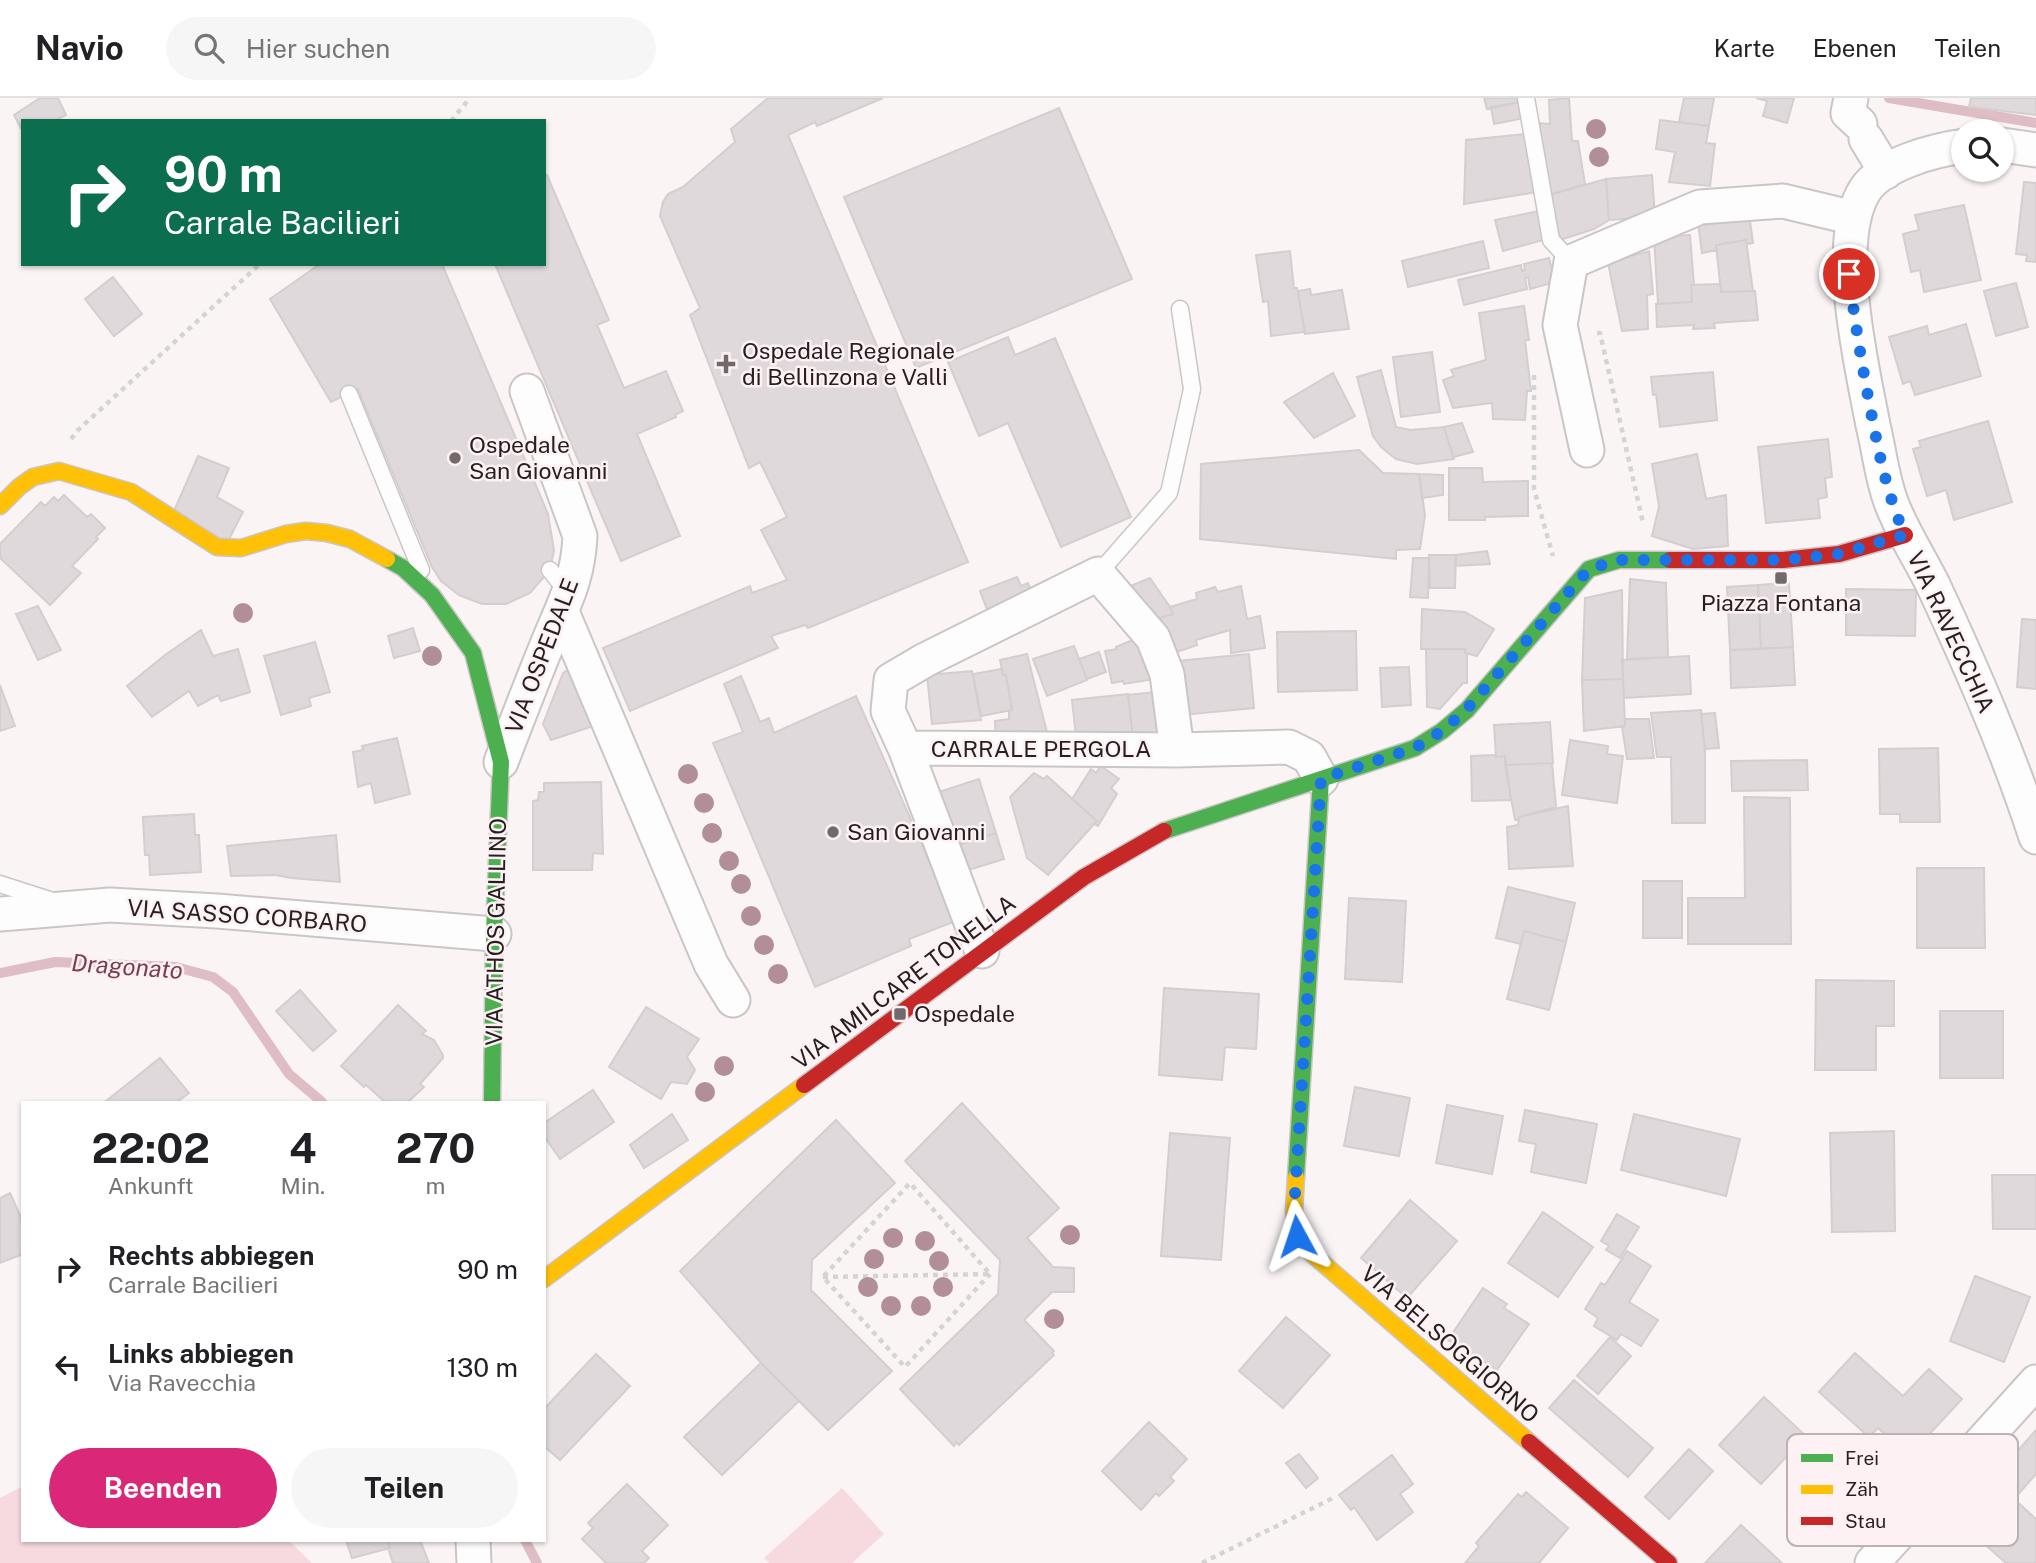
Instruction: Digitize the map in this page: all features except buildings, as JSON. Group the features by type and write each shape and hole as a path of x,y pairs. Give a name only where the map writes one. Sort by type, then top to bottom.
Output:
{"street":[{"path":"1856,118 1886,172"},
{"path":"1587,450 1560,325 1571,262 1700,207 1783,201 1854,218 1865,190 1886,172 1935,149 1951,147"},
{"path":"2014,147 2036,150"},
{"name":"VIA RAVECCHIA","path":"1854,218 1849,274 1857,343 1890,501 1905,535 1932,583 1982,692 2036,837"},
{"name":"VIA OSPEDALE","path":"500,762 561,592 579,558 580,537 527,391"},
{"path":"0,506 24,481 48,471"},
{"name":"VIA ATHOS GALLINO","path":"48,471 91,478 131,492 217,547 241,548 286,534 306,531 350,539 403,568 432,594 472,653 500,762 492,1101"},
{"name":"VIA AMILCARE TONELLA","path":"546,1278 1084,877 1166,830 1415,748 1442,731 1466,710 1589,569 1619,560 1783,560 1839,554 1905,535"},
{"name":"CARRALE PERGOLA","path":"1177,750 1167,674 1153,638 1098,574 925,660 891,680 888,711 905,748 1177,750 1289,747 1309,757 1321,779"},
{"path":"561,592 711,964 733,1000"},
{"path":"905,748 982,951"},
{"name":"VIA BELSOGGIORNO","path":"1321,779 1294,1210 1297,1236 1311,1254 1669,1563"},
{"name":"VIA SASSO CORBARO","path":"0,914 110,905 494,934"},
{"path":"1989,1434 2036,1382"},
{"path":"473,1542 474,1563"},
{"path":"1872,1563 1887,1546"}],"lane":[{"path":"1526,98 1551,240 1571,262"},
{"path":"1098,574 1169,493 1192,389 1180,309"},
{"path":"349,394 432,594"},
{"path":"0,884 75,908"}],"path":[{"path":"453,119 470,98"},
{"path":"48,471 78,430 258,266"},
{"path":"1534,373 1534,489 1564,598"},
{"path":"823,1277 910,1183 990,1274"},
{"path":"823,1277 905,1367 990,1274"},
{"path":"823,1277 990,1274"},
{"path":"1202,1563 1333,1498"}],"shaded area":[{"path":"21,1487 21,1542 290,1542 312,1563 0,1563 0,1498"},
{"path":"842,1488 884,1534 852,1563 769,1563 764,1558"}],"waterway":[{"path":"1889,98 2036,123"},
{"name":"Dragonato","path":"0,973 55,962 176,967 213,977 233,992 289,1074 321,1101"},
{"name":"Dragonato","path":"526,1542 537,1563"}],"traffic: fast":[{"path":"387,559 403,568 432,595 473,653 501,762 494,934 492,1101"},
{"path":"1164,831 1415,748 1442,731 1467,710 1589,569 1619,560 1670,560"},
{"path":"1296,1177 1321,779"}],"traffic: slow":[{"path":"0,506 33,477 59,471 131,492 217,547 241,548 286,534 306,531 350,539 387,559"},
{"path":"546,1278 804,1085"},
{"path":"1296,1177 1294,1210 1297,1236 1311,1253 1529,1442"}],"traffic: jam":[{"path":"1670,560 1783,560 1839,554 1905,535"},
{"path":"804,1085 1084,877 1164,831"},
{"path":"1529,1442 1669,1563"}],"place":[{"name":"Ospedale Regionale di Bellinzona e Valli","path":"726,364"},
{"name":"Ospedale San Giovanni","path":"455,458"},
{"name":"Piazza Fontana","path":"1781,578"},
{"name":"San Giovanni","path":"833,832"},
{"name":"Ospedale","path":"900,1014"}],"route":[{"path":"1297,1236 1294,1210 1321,779 1415,748 1442,731 1466,710 1589,569 1619,560 1783,560 1839,554 1905,535 1890,501 1880,460 1857,343 1849,274"}]}
